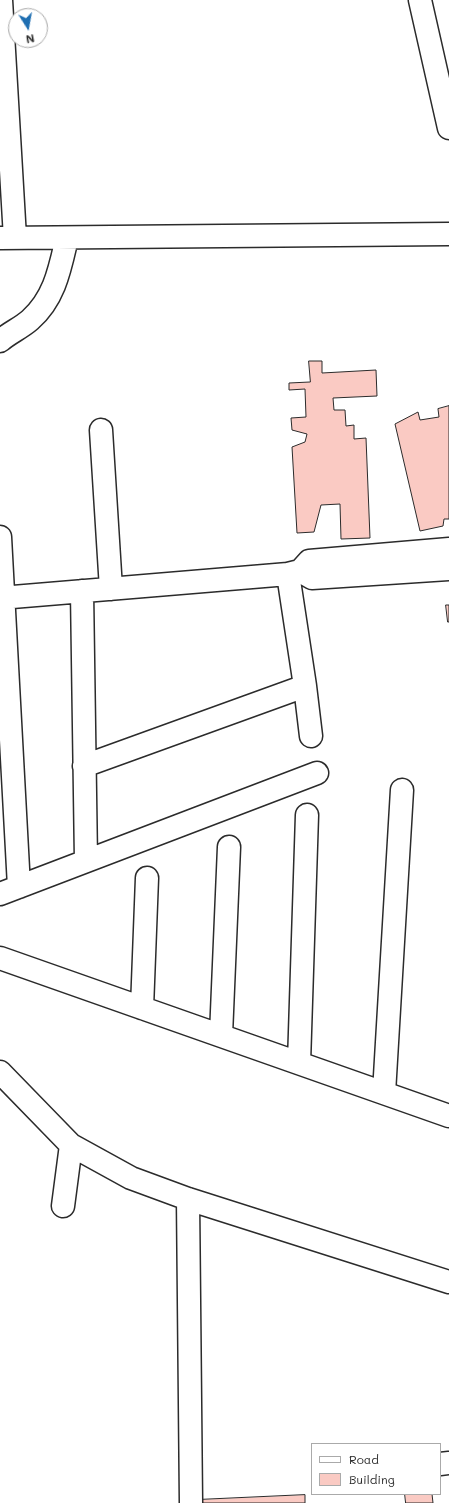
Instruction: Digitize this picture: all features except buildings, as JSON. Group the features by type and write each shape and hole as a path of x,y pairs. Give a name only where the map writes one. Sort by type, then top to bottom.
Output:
{"street":[{"path":"1,0 7,238 449,234"},
{"path":"420,0 449,128"},
{"path":"0,341 30,320 49,298 60,272 67,238"},
{"path":"101,430 111,589"},
{"path":"0,537 9,891 317,773"},
{"path":"294,573 309,561 449,550"},
{"path":"1,598 294,573 312,578 449,569"},
{"path":"294,573 311,736"},
{"path":"82,591 86,861"},
{"path":"84,766 305,686"},
{"path":"384,1093 402,790"},
{"path":"299,1063 307,815"},
{"path":"221,1036 229,846"},
{"path":"142,1008 147,878"},
{"path":"0,958 449,1116"},
{"path":"0,1072 72,1145 131,1178 188,1199 449,1282"},
{"path":"63,1206 72,1145"},
{"path":"188,1199 191,1503"}]}
